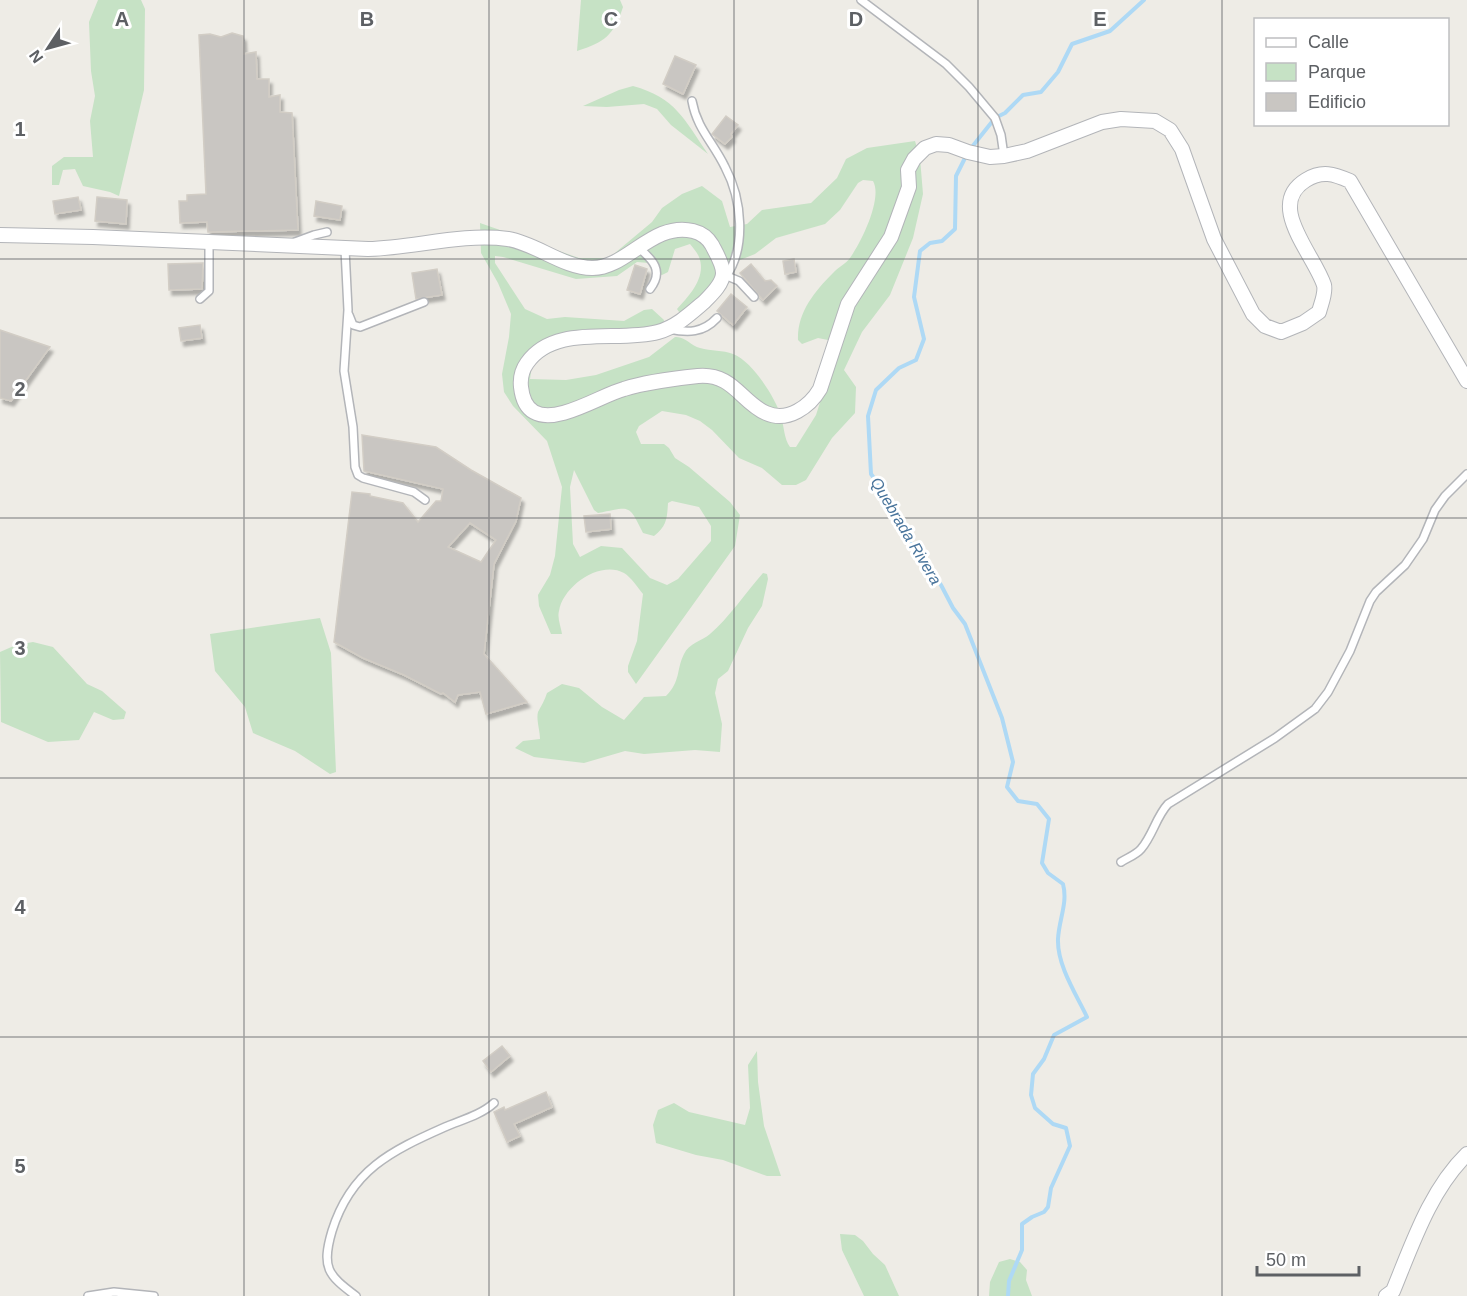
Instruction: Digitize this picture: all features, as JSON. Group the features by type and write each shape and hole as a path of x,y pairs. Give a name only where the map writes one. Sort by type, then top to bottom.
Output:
{"street":[{"path":"0,236 93,237 345,249 394,249 469,238 488,238 510,240 538,248 578,267 596,268 616,261 654,237 670,231 687,230 699,233 710,241 723,274 722,282 688,316 669,329 643,335 599,335 571,338 543,347 530,358 523,369 520,382 523,400 534,412 552,416 624,389 705,376 724,381 767,414 783,415 794,413 813,401 820,389 848,304 891,237 909,187 908,170 914,159 925,148 936,144 949,145 990,157 1004,156 1027,151 1102,122 1121,119 1155,121 1170,130 1182,149 1214,239 1253,315 1265,326 1281,332 1303,323 1319,312 1325,288 1314,261 1291,221 1289,199 1298,185 1311,177 1330,172 1350,181 1467,381"},
{"path":"1386,1296 1393,1291 1426,1211 1459,1162 1467,1154"}],"lane":[{"path":"861,0 946,64 969,87 995,118 1001,135 1004,156"},
{"path":"692,101 698,125 729,174 738,208 739,242 735,262 722,282"},
{"path":"287,246 327,232"},
{"path":"200,299 209,291 209,243"},
{"path":"639,248 653,261 657,273 656,280 650,288"},
{"path":"345,249 348,310 344,371 353,427 355,467 358,475 363,478 414,492 425,500"},
{"path":"722,282 739,281 754,297"},
{"path":"348,310 353,325 360,327 424,302"},
{"path":"669,329 690,332 711,325 717,318"},
{"path":"1121,862 1139,851 1149,837 1160,813 1168,804 1275,738 1315,709 1328,692 1350,651 1370,601 1376,592 1406,565 1423,539 1435,510 1445,496 1467,474"},
{"path":"356,1296 332,1277 328,1268 328,1252 333,1230 345,1200 353,1188 364,1175 391,1152 467,1118 494,1103"},
{"path":"88,1296 114,1292 154,1296"}],"green space":[{"path":"98,0 141,0 145,9 144,90 119,196 83,186 75,169 63,170 59,185 52,185 52,166 64,157 93,157 90,121 95,96 91,71 89,22"},
{"path":"581,0 620,0 623,7 616,24 607,36 577,51"},
{"path":"633,86 659,97 678,111 708,154 671,125 657,109 644,104 583,106"},
{"path":"915,141 920,158 923,194 913,238 890,295 862,332 844,370 856,387 855,413 832,438 806,480 796,485 782,485 762,468 739,458 712,430 686,415 662,411 639,426 636,432 641,444 664,444 675,458 730,502 740,515 735,546 636,684 628,672 628,666 637,641 643,594 627,575 614,570 604,570 584,578 575,585 567,593 559,611 562,634 551,634 539,606 538,595 550,575 555,556 562,487 547,441 513,406 504,392 502,374 511,314 498,283 481,253 480,223 579,258 609,258 652,222 662,208 682,194 702,186 722,201 730,227 747,224 762,210 811,203 837,178 846,159 867,148","holes":["863,180 873,181 875,189 873,209 865,232 848,260 813,295 800,321 798,340 802,344 818,338 828,340 833,362 816,415 796,447 790,447 788,444 774,399 748,364 733,354 700,348 679,337 675,337 649,357 596,375 566,380 530,379 532,365 552,352 585,342 638,342 654,339 662,335 664,320 652,309 644,310 624,321 565,317 547,319 525,309 495,263 495,256 576,279 617,276 637,262 649,263 653,273 662,275 668,272 675,249 690,244 699,257 701,272 696,286 677,309 686,322 735,262 755,254 776,238 825,224 840,210 858,183","574,470 594,510 598,513 617,509 627,510 634,516 643,533 654,536 662,529 666,521 668,503 672,501 699,507 711,526 711,541 678,579 667,585 650,578 622,548 601,546 580,557 573,544 570,487"]},
{"path":"763,573 767,574 768,579 762,606 748,628 728,671 718,679 715,693 722,724 720,752 695,750 644,754 625,751 584,763 534,757 515,748 523,741 540,739 538,712 547,693 562,684 579,688 602,707 624,720 644,697 666,696 674,685 686,650 717,628"},
{"path":"320,618 331,653 336,772 330,774 295,751 253,733 245,707 215,671 210,634"},
{"path":"33,642 53,647 87,684 102,691 126,712 124,719 113,720 94,712 79,740 48,742 1,722 0,652 16,645"},
{"path":"757,1051 758,1082 764,1126 781,1176 767,1176 723,1160 656,1143 653,1125 658,1110 674,1103 689,1112 745,1125 750,1108 748,1065"},
{"path":"840,1234 855,1235 863,1241 885,1265 899,1296 864,1296 842,1250"},
{"path":"1010,1259 1020,1262 1027,1270 1026,1280 1032,1296 989,1296 990,1282 999,1262"}],"building":[{"path":"232,33 243,36 244,54 256,52 257,79 269,79 269,97 280,95 280,112 292,113 298,230 208,232 207,222 180,223 179,201 187,201 187,195 206,194 199,35 210,34 221,37"},
{"path":"675,56 696,65 683,94 663,84"},
{"path":"726,116 738,125 731,134 732,137 725,144 712,134"},
{"path":"78,197 81,210 55,214 53,201"},
{"path":"97,197 127,200 126,224 95,221"},
{"path":"316,201 342,206 340,220 314,216"},
{"path":"794,259 796,272 785,274 783,261"},
{"path":"203,263 202,289 169,290 168,264"},
{"path":"751,264 765,281 771,280 777,286 763,300 740,273"},
{"path":"635,265 647,269 640,294 627,290"},
{"path":"437,269 442,295 416,299 412,273"},
{"path":"731,294 747,307 733,325 717,311"},
{"path":"200,325 202,338 181,341 179,328"},
{"path":"0,330 50,347 11,401 0,398"},
{"path":"362,435 436,447 521,498 516,521 494,564 484,654 527,702 486,714 480,692 458,695 455,702 443,693 363,658 334,642 352,492 370,494 370,496 403,503 418,522 436,501 441,501 443,489 364,471","holes":["470,523 496,540 481,562 448,547"]},
{"path":"610,514 611,529 586,532 584,516"},
{"path":"502,1046 510,1056 491,1072 483,1061"},
{"path":"546,1092 552,1107 514,1124 520,1136 507,1142 494,1112 504,1107 505,1110"}],"waterway":[{"name":"Quebrada Rivera","path":"1008,1296 1009,1281 1022,1250 1022,1224 1044,1212 1048,1207 1051,1188 1070,1146 1066,1128 1053,1124 1035,1108 1031,1095 1033,1074 1044,1059 1054,1035 1087,1017 1068,979 1059,949 1058,939 1064,898 1063,884 1048,873 1042,863 1049,819 1037,804 1018,801 1007,787 1013,762 1002,718 965,624 953,608 941,585 913,549 894,505 871,474 868,416 876,390 899,368 916,360 924,339 914,297 920,251 930,243 942,241 955,229 956,176 968,152 995,118 1005,113 1023,95 1041,92 1058,72 1072,44 1110,31 1144,0"}]}
